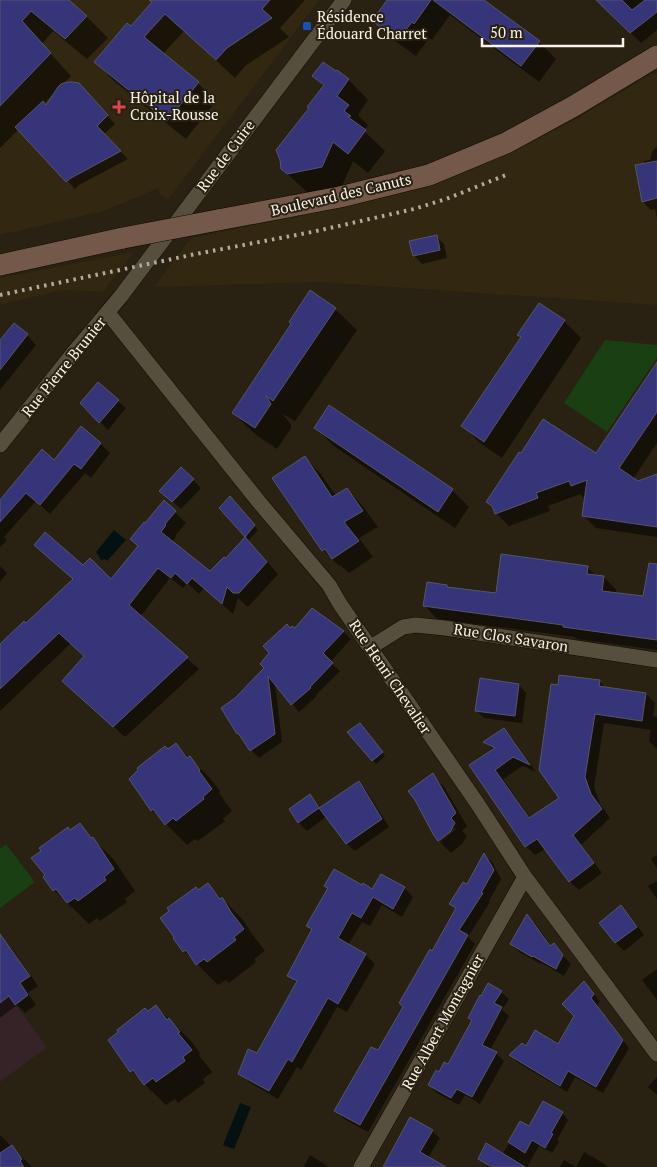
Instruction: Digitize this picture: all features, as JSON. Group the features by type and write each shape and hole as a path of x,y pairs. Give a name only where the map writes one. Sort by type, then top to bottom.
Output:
{"main road":[{"name":"Boulevard des Canuts","path":"0,265 123,238 340,197 429,175 506,143 574,106 657,56"}],"street":[{"name":"Rue de Cuire","path":"108,312 344,0"},
{"name":"Rue Pierre Brunier","path":"0,445 108,312"},
{"name":"Rue Henri Chevalier","path":"108,312 329,585 340,604 477,802 525,877 657,1054"},
{"name":"Rue Clos Savaron","path":"371,647 403,627 416,625 657,660"},
{"name":"Rue Albert Montagnier","path":"361,1167 525,877"}],"shaded area":[{"name":"Hôpital de la Croix-Rousse","path":"0,0 319,0 168,200 159,194 158,188 104,211 0,235"},
{"path":"652,74 657,74 657,305 319,282 154,287 191,238 356,204 429,185 500,157 531,142 576,119"},
{"path":"134,252 103,292 62,290 0,305 0,278"},
{"path":"114,530 126,540 107,561 105,559 101,560 96,552"},
{"path":"0,989 9,996 47,1047 0,1082"},
{"path":"240,1103 251,1107 234,1149 223,1145"}],"green space":[{"path":"605,340 657,345 657,358 607,432 564,403"},
{"path":"6,844 35,882 0,908 0,849"}],"building":[{"path":"0,0 69,0 87,16 65,39 31,11 22,21 51,53 0,106"},
{"path":"149,0 270,0 262,9 272,18 227,48 216,60 165,14 144,37 199,82 167,121 94,62 127,23 131,26 152,2"},
{"path":"387,0 431,0 414,24 412,22 398,40 372,21"},
{"path":"433,0 484,0 540,41 521,66"},
{"path":"596,0 622,0 632,10 645,0 657,0 657,12 630,33"},
{"path":"323,62 349,79 337,96 349,105 344,111 351,116 348,117 366,130 348,154 333,142 322,167 287,174 281,169 276,150 309,108 307,107 324,85 312,76"},
{"path":"67,82 79,83 108,115 97,126 121,151 66,182 15,127 43,101 46,105 58,87"},
{"path":"657,161 657,198 642,202 635,165"},
{"path":"437,235 440,250 413,256 409,241"},
{"path":"310,290 336,308 273,401 266,396 271,404 255,428 232,413 291,324 289,322"},
{"path":"539,303 565,320 484,442 461,426 521,337 517,335"},
{"path":"14,323 28,334 0,370 0,340"},
{"path":"657,362 657,412 619,468 638,481 657,474 657,527 582,516 587,480 571,486 569,481 536,493 538,498 495,514 492,506 486,502 543,419 596,453"},
{"path":"98,382 119,400 99,423 80,403"},
{"path":"329,405 453,489 438,512 314,428"},
{"path":"81,426 101,443 81,469 74,464 40,505 26,493 0,522 0,500 42,449 54,460"},
{"path":"305,456 332,497 347,488 363,511 344,522 359,541 332,559 325,549 322,551 272,478"},
{"path":"181,467 194,479 172,502 159,491"},
{"path":"230,496 255,525 245,537 219,508"},
{"path":"164,500 176,511 161,532 210,571 224,557 226,558 245,537 267,562 239,593 233,593 227,587 222,604 192,578 187,584 175,573 171,578 158,568 129,605 188,657 113,727 62,681 84,656 59,633 0,689 0,644 24,621 26,623 73,579 34,545 45,532 83,565 90,558 111,579 138,546 130,539"},
{"path":"501,554 588,566 587,574 604,576 602,591 643,596 649,563 657,564 657,640 423,606 427,582 447,585 447,587 496,593"},
{"path":"312,608 344,631 323,653 333,663 311,688 291,705 268,676 275,734 250,751 221,708 235,698 264,668 260,664 269,653 263,646 287,624 290,628 292,626 295,628"},
{"path":"559,675 600,680 599,686 646,693 642,721 595,714 585,777 591,794 602,809 573,835 594,863 569,882 537,839 525,847 469,765 495,748 483,742 504,728 530,765 513,757 495,770 529,818 559,798 539,770 551,684 558,685"},
{"path":"480,678 519,684 515,716 475,711"},
{"path":"360,723 383,752 372,761 347,732"},
{"path":"176,743 187,758 190,756 212,789 203,797 204,799 176,821 173,818 165,825 153,809 151,811 129,779 138,770 137,768 165,746 168,749"},
{"path":"433,773 456,813 451,818 455,823 450,832 438,841 408,791"},
{"path":"359,781 382,819 346,844 319,808"},
{"path":"310,794 319,808 298,823 289,809"},
{"path":"80,823 91,838 93,837 114,869 104,877 106,880 78,901 75,898 67,903 56,889 53,891 43,877 45,875 31,858 41,851 39,848 68,827 70,830"},
{"path":"484,853 494,870 481,893 483,893 459,930 468,935 360,1125 334,1111 371,1047 378,1050 403,1007 399,1003 430,949 432,951 456,908 449,904 463,882 467,884"},
{"path":"334,869 372,889 381,874 405,887 393,909 373,897 361,918 352,913 338,938 366,954 338,1004 328,998 292,1062 288,1059 269,1091 238,1074 248,1049 257,1053 297,981 287,976 312,929 306,926 328,888 324,886"},
{"path":"208,883 220,899 222,897 244,929 234,937 236,940 207,962 204,959 196,965 186,950 183,952 160,918 169,911 167,908 196,887 198,890"},
{"path":"621,905 637,927 615,943 599,923"},
{"path":"527,914 550,946 554,943 563,955 556,969 510,944"},
{"path":"0,934 30,976 20,983 28,995 15,1005 9,996 0,1003"},
{"path":"584,981 594,994 591,998 623,1040 596,1087 568,1071 560,1086 509,1055 522,1043 526,1046 535,1030 558,1044 574,1016 562,1004"},
{"path":"488,983 502,991 494,1003 502,1007 482,1045 497,1052 472,1097 457,1089 451,1098 428,1085 436,1070 439,1072 444,1062 448,1064 472,1020 468,1018"},
{"path":"156,1005 167,1020 169,1018 192,1050 183,1057 185,1061 156,1082 153,1078 144,1085 133,1070 130,1072 108,1040 118,1032 117,1030 145,1008 148,1011"},
{"path":"543,1101 563,1112 545,1148 532,1140 525,1153 508,1142 520,1121 529,1126"},
{"path":"410,1117 433,1130 420,1152 446,1167 383,1167"},
{"path":"486,1143 525,1167 492,1167 478,1159"},
{"path":"12,1145 22,1159 20,1161 24,1167 0,1167 0,1153"}],"railway":[{"path":"0,295 312,232 414,209 446,199 506,175"}],"place":[{"name":"Résidence Édouard Charret","path":"307,26"},
{"name":"Hôpital de la Croix-Rousse","path":"119,107"}]}
